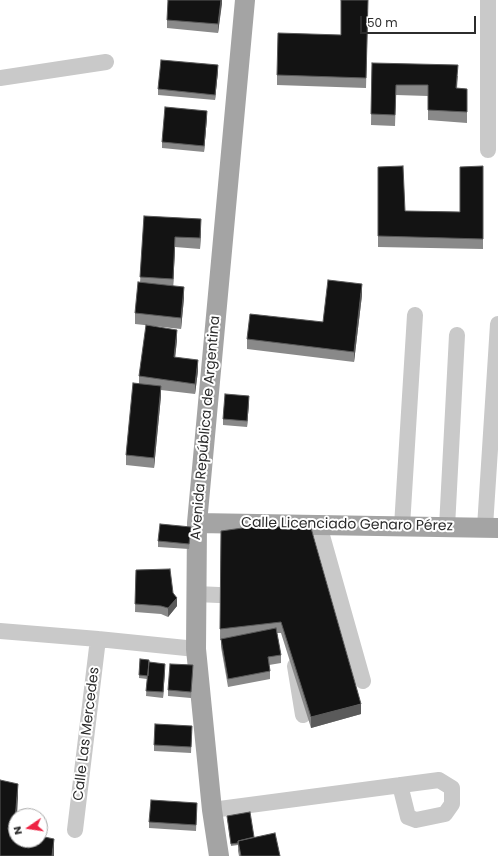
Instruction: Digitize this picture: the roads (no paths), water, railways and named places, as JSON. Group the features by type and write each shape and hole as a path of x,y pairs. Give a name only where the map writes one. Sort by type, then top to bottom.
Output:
{"main road":[{"name":"Avenida República de Argentina","path":"219,856 212,810 196,649 196,523 245,0"},
{"name":"Calle Licenciado Genaro Pérez","path":"196,523 492,528"}],"street":[{"path":"488,0 488,150"},
{"path":"0,78 106,62"},
{"path":"402,526 415,315"},
{"path":"492,528 498,324"},
{"path":"447,527 457,335"},
{"path":"319,525 363,681"},
{"path":"225,595 228,577"},
{"path":"196,594 255,596"},
{"path":"0,631 196,649"},
{"name":"Calle Las Mercedes","path":"75,830 98,639"},
{"path":"293,652 303,715"},
{"path":"212,810 400,785"}]}
